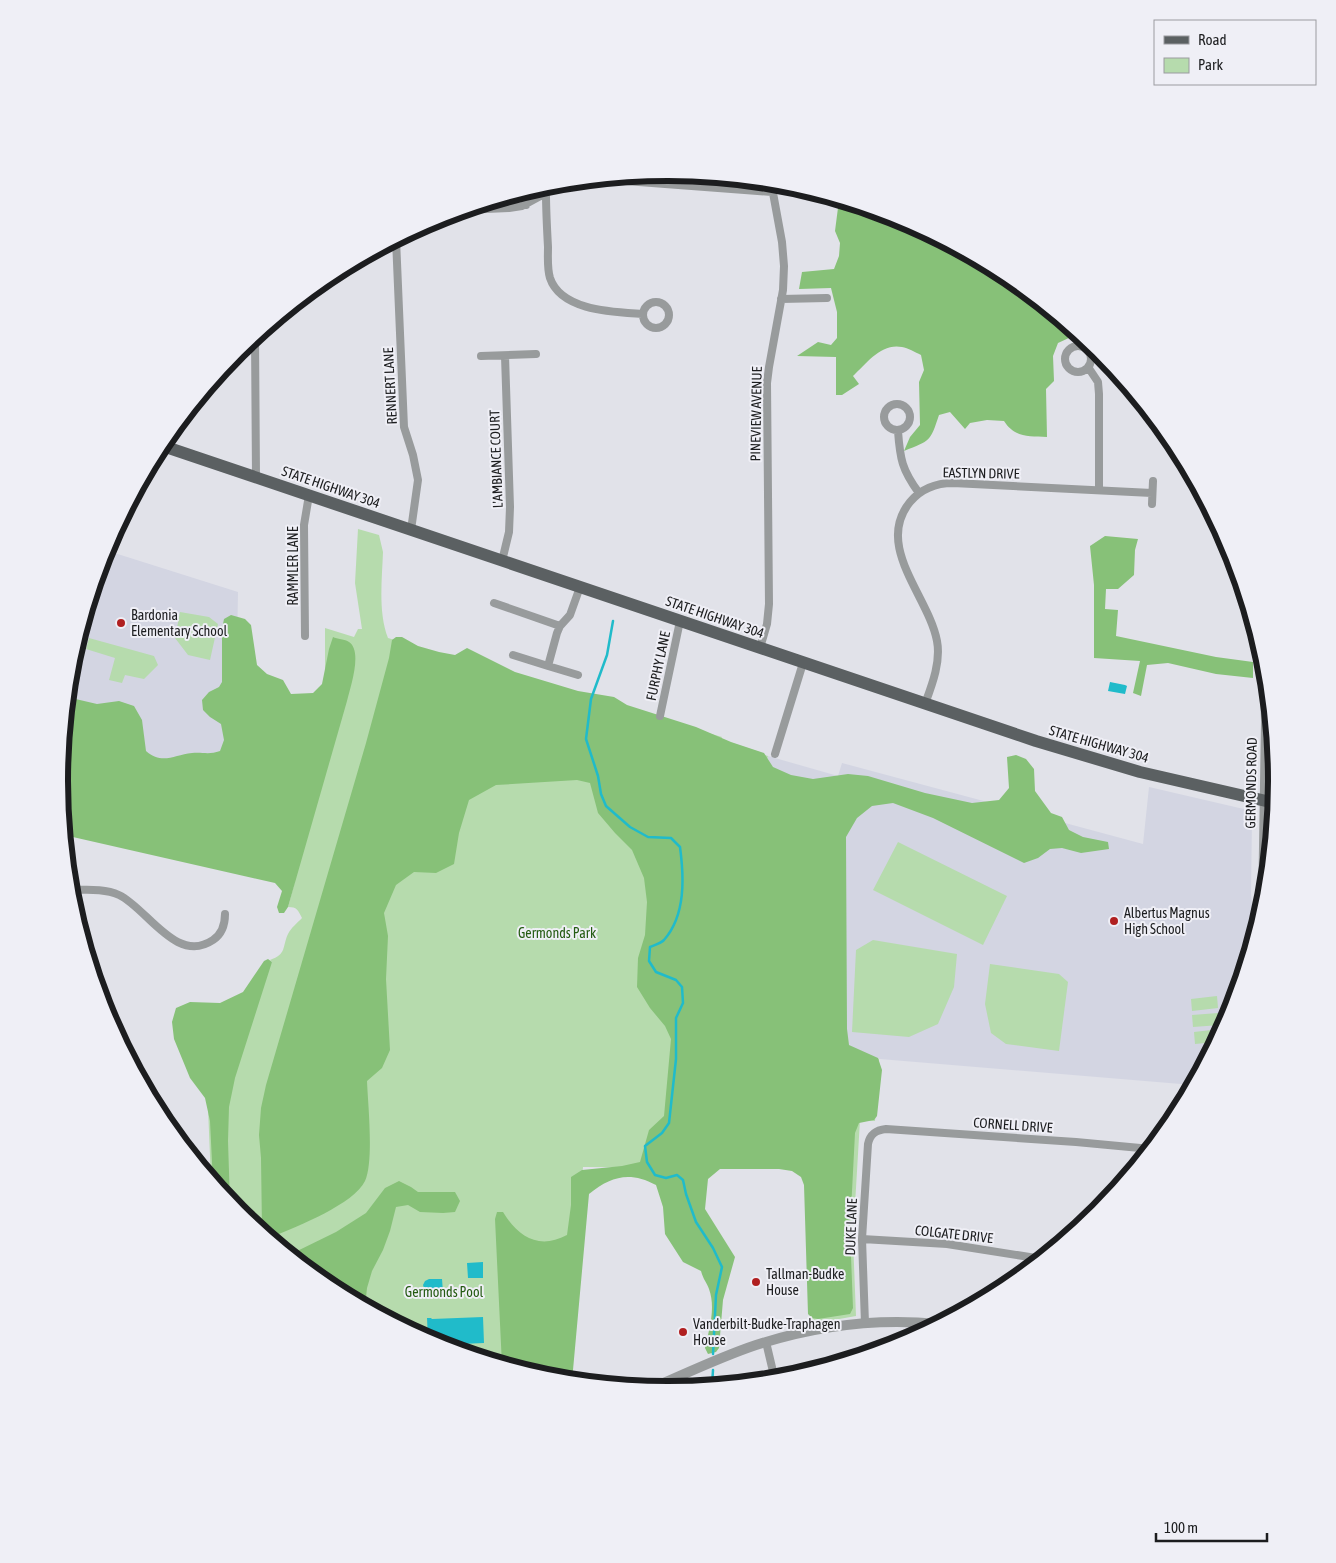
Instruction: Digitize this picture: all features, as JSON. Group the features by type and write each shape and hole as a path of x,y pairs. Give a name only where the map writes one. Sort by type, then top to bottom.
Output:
{"main road":[{"name":"STATE HIGHWAY 304","path":"169,448 1029,739 1162,777 1267,801"}],"street":[{"path":"666,181 772,192"},
{"name":"PINEVIEW AVENUE","path":"760,648 767,624 769,604 767,383 781,299 784,266 783,250 772,192"},
{"path":"546,194 548,267 554,286 572,300 590,308 642,314"},
{"path":"488,209 526,205 541,195"},
{"path":"526,198 526,205"},
{"name":"RENNERT LANE","path":"396,246 404,427 418,480 411,530"},
{"path":"781,299 827,298"},
{"path":"255,346 256,477"},
{"path":"481,356 536,354"},
{"name":"L'AMBIANCE COURT","path":"502,561 509,532 510,513 505,356"},
{"path":"1088,367 1098,382 1099,394 1098,490"},
{"path":"898,431 903,467 919,493"},
{"path":"1152,504 1153,481"},
{"name":"EASTLYN DRIVE","path":"925,704 936,666 938,642 934,629 902,559 898,540 898,529 902,516 908,505 919,493 937,484 953,482 1152,493"},
{"name":"RAMMLER LANE","path":"306,636 304,525 310,495"},
{"path":"548,666 560,626 570,615 580,587"},
{"path":"494,604 560,626"},
{"name":"FURPHY LANE","path":"660,716 680,621"},
{"path":"513,655 578,675"},
{"path":"775,754 803,663"},
{"path":"78,890 101,890 119,895 168,937 189,945 205,944 215,939 223,928 225,914"},
{"name":"CORNELL DRIVE","path":"874,1133 886,1129 1143,1148"},
{"name":"DUKE LANE","path":"865,1323 862,1239 868,1144 874,1133"},
{"name":"COLGATE DRIVE","path":"862,1239 947,1244 1034,1258"},
{"path":"666,1382 727,1356 766,1342 807,1332 865,1323 926,1323"},
{"path":"766,1342 773,1372"}],"shaded area":[{"path":"113,552 238,592 233,870 68,786 69,742 79,664 99,588"},
{"path":"768,756 838,776 842,763 1143,844 1149,787 1248,810 1252,817 1251,894 1253,916 1237,975 1223,1011 1207,1047 1186,1084 844,1056 762,776"}],"green space":[{"path":"838,206 898,227 934,243 1002,282 1034,305 1071,337 1058,343 1053,356 1054,381 1046,389 1047,437 1023,435 1013,431 1004,421 987,420 970,423 965,429 950,412 939,415 934,430 925,442 904,451 910,437 920,425 919,382 924,370 921,355 902,347 887,348 875,355 853,376 859,384 842,395 836,395 836,357 797,356 818,342 831,345 837,338 837,312 831,288 799,289 802,272 834,269 839,256 840,243 835,231"},
{"name":"Germonds Park","path":"358,529 379,535 383,552 382,607 388,638 722,737 720,742 768,756 762,776 845,1056 879,1059 875,1121 860,1120 853,1239 856,1316 811,1324 806,1168 583,1167 565,1372 513,1362 475,1350 402,1320 368,1302 302,1258 272,1233 243,1206 211,1169 206,1060 272,962 270,960 282,953 289,932 302,918 297,910 288,907 294,885 325,699 325,628 354,637 358,629 362,629 355,583"},
{"path":"1105,536 1138,539 1135,550 1134,575 1118,589 1106,589 1105,609 1118,610 1116,636 1216,657 1253,662 1253,678 1216,674 1168,663 1147,665 1141,696 1133,693 1140,661 1094,658 1094,585 1090,546"},
{"path":"180,612 209,617 218,624 210,660 188,655 175,638"},
{"path":"231,615 245,619 251,625 257,665 267,674 283,680 291,694 313,693 322,684 333,637 349,642 355,653 353,679 347,701 288,907 284,913 279,913 277,907 282,891 275,883 71,836 68,781 69,742 74,699 97,704 119,701 134,706 142,720 146,751 157,758 220,751 224,740 221,724 203,710 202,700 209,692 219,687 222,682 222,629 224,619"},
{"path":"396,637 402,637 418,646 455,655 467,648 515,672 578,691 614,697 627,705 696,727 731,742 764,753 773,767 791,775 813,779 848,774 868,776 925,793 972,803 999,800 1009,788 1007,757 1016,755 1026,759 1034,769 1035,791 1051,813 1062,817 1069,830 1083,837 1108,842 1109,849 1081,853 1062,848 1050,849 1038,858 1024,863 933,818 893,803 872,806 857,818 846,837 847,1029 849,1045 878,1058 882,1070 877,1116 874,1120 859,1123 855,1133 850,1230 853,1308 850,1314 818,1319 812,1318 808,1314 804,1185 801,1177 792,1171 779,1169 720,1169 708,1179 705,1209 735,1257 723,1300 719,1348 716,1352 708,1354 705,1348 712,1304 709,1289 701,1271 683,1262 665,1234 663,1207 656,1185 638,1178 621,1177 605,1183 589,1194 573,1374 502,1358 495,1219 497,1212 503,1212 522,1234 538,1241 557,1239 567,1235 571,1205 571,1177 582,1170 622,1166 640,1162 649,1130 664,1116 671,1039 665,1026 650,1008 637,987 638,958 645,935 647,902 644,878 632,850 598,813 590,783 577,780 496,785 469,800 459,833 454,864 436,873 414,872 396,885 384,913 388,936 386,979 390,1050 382,1068 367,1081 370,1147 368,1172 365,1181 359,1190 338,1206 275,1236 262,1224 259,1135 261,1108 266,1085 366,743 392,640"},
{"path":"89,638 154,656 158,665 144,679 125,675 122,683 109,680 115,658 86,649"},
{"path":"898,842 1007,896 983,945 873,890"},
{"path":"873,940 957,954 954,987 938,1024 909,1037 852,1032 856,950"},
{"path":"268,959 272,962 235,1078 229,1107 230,1191 212,1172 210,1121 205,1098 190,1078 174,1039 172,1022 176,1008 190,1002 220,1003 243,992 264,961"},
{"path":"990,964 1059,974 1068,982 1059,1051 1006,1044 991,1033 985,1004"},
{"path":"1217,996 1218,1008 1192,1011 1191,999"},
{"path":"1218,1013 1219,1020 1217,1025 1193,1027 1192,1015"},
{"path":"1215,1030 1209,1043 1195,1044 1194,1032"},
{"path":"399,1181 418,1192 455,1192 460,1201 455,1212 420,1212 408,1205 396,1207 383,1250 372,1271 366,1301 334,1281 295,1252 336,1232 366,1213 385,1188"}],"water":[{"path":"1110,682 1127,686 1125,694 1108,691"},
{"path":"483,1262 483,1278 468,1278 467,1263"},
{"path":"429,1279 442,1279 443,1292 425,1291 423,1285"},
{"path":"483,1317 484,1343 459,1344 428,1331 427,1318"}],"waterway":[{"path":"613,621 607,655 591,699 586,739 606,806 630,827 648,837 671,838 680,847 682,871 680,907 671,930 664,940 650,947 649,961 656,972 676,980 682,987 683,1003 676,1018 676,1059 669,1123 662,1133 645,1146 647,1162 655,1175 666,1178 677,1175 683,1180 696,1222 713,1248 722,1267 716,1295 713,1354"},
{"path":"712,1380 713,1370"}],"place":[{"name":"Bardonia Elementary School","path":"121,623"},
{"name":"Albertus Magnus High School","path":"1114,921"},
{"name":"Tallman-Budke House","path":"756,1282"},
{"name":"Vanderbilt-Budke-Traphagen House","path":"683,1332"}],"park label":[{"name":"Germonds Pool","path":"444,1292"}]}
